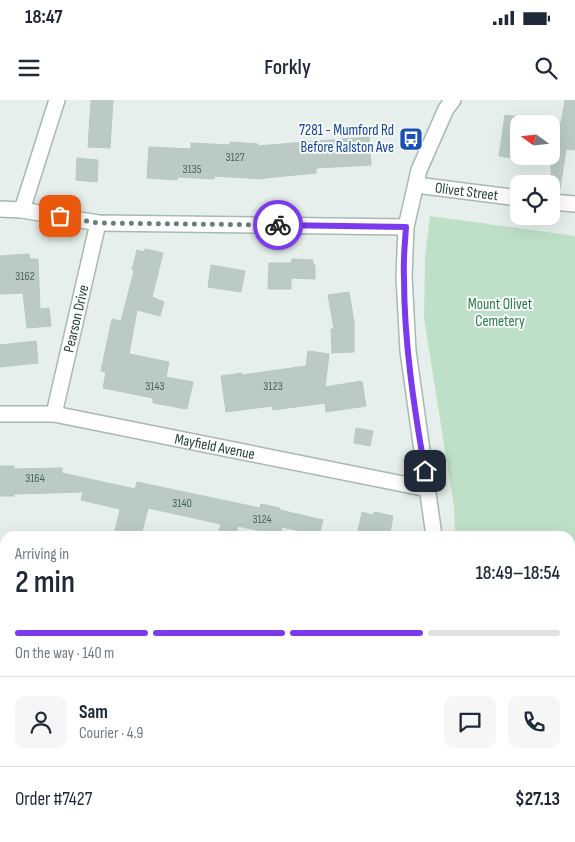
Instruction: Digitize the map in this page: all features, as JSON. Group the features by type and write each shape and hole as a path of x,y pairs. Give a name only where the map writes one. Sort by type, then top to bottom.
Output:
{"street":[{"path":"22,210 56,100"},
{"path":"433,531 408,351 404,276 406,227 419,170 446,109 454,100"},
{"name":"Olivet Street","path":"416,185 510,197"},
{"path":"560,203 575,204"},
{"path":"0,209 22,210 98,223 406,227"},
{"name":"Pearson Drive","path":"54,414 98,223"},
{"name":"Mayfield Avenue","path":"0,414 54,414 428,489"}],"green space":[{"name":"Mount Olivet Cemetery","path":"430,216 575,236 575,531 455,531 454,507 424,318 425,258"}],"building":[{"path":"91,100 113,100 110,148 88,147"},
{"path":"565,100 575,100 575,150 566,149 560,189 560,175 551,175 551,165 560,165 561,123"},
{"path":"505,115 510,116 510,158 499,156"},
{"path":"369,137 371,165 316,168 316,173 264,179 214,176 214,179 177,177 177,180 147,178 149,147 191,149 191,143 230,145 230,142 258,144 257,146"},
{"path":"77,158 98,160 97,182 76,180"},
{"path":"145,249 163,253 152,297 164,302 160,316 137,310 129,354 169,362 166,377 193,382 187,409 153,403 153,398 103,388 106,372 101,371 112,319 121,321 134,271 132,270 137,250 144,252"},
{"path":"29,254 30,259 38,259 40,309 49,308 51,326 27,328 23,293 0,294 0,256"},
{"path":"292,259 313,260 315,279 291,278 291,289 268,289 269,263 291,263"},
{"path":"211,265 245,271 241,292 208,287"},
{"path":"349,292 354,322 354,352 332,353 331,329 334,329 328,295"},
{"path":"36,341 38,363 0,367 0,345"},
{"path":"308,351 329,354 325,387 362,381 366,406 326,412 325,403 273,410 272,406 226,412 221,376 306,366"},
{"path":"356,428 373,431 370,446 354,443"},
{"path":"0,466 14,466 14,469 62,468 62,473 135,489 137,482 260,508 261,504 323,520 320,531 300,531 282,527 281,531 261,531 238,526 237,531 219,531 221,524 148,508 142,531 115,531 120,509 81,500 83,492 0,496"},
{"path":"362,512 373,515 374,512 393,516 390,531 358,531"}],"way so far":[{"path":"60,216 98,223 278,225"}],"place":[{"name":"7281 - Mumford Rd Before Ralston Ave","path":"411,139"}],"route":[{"path":"278,225 406,227 404,276 408,351 425,471"}]}
